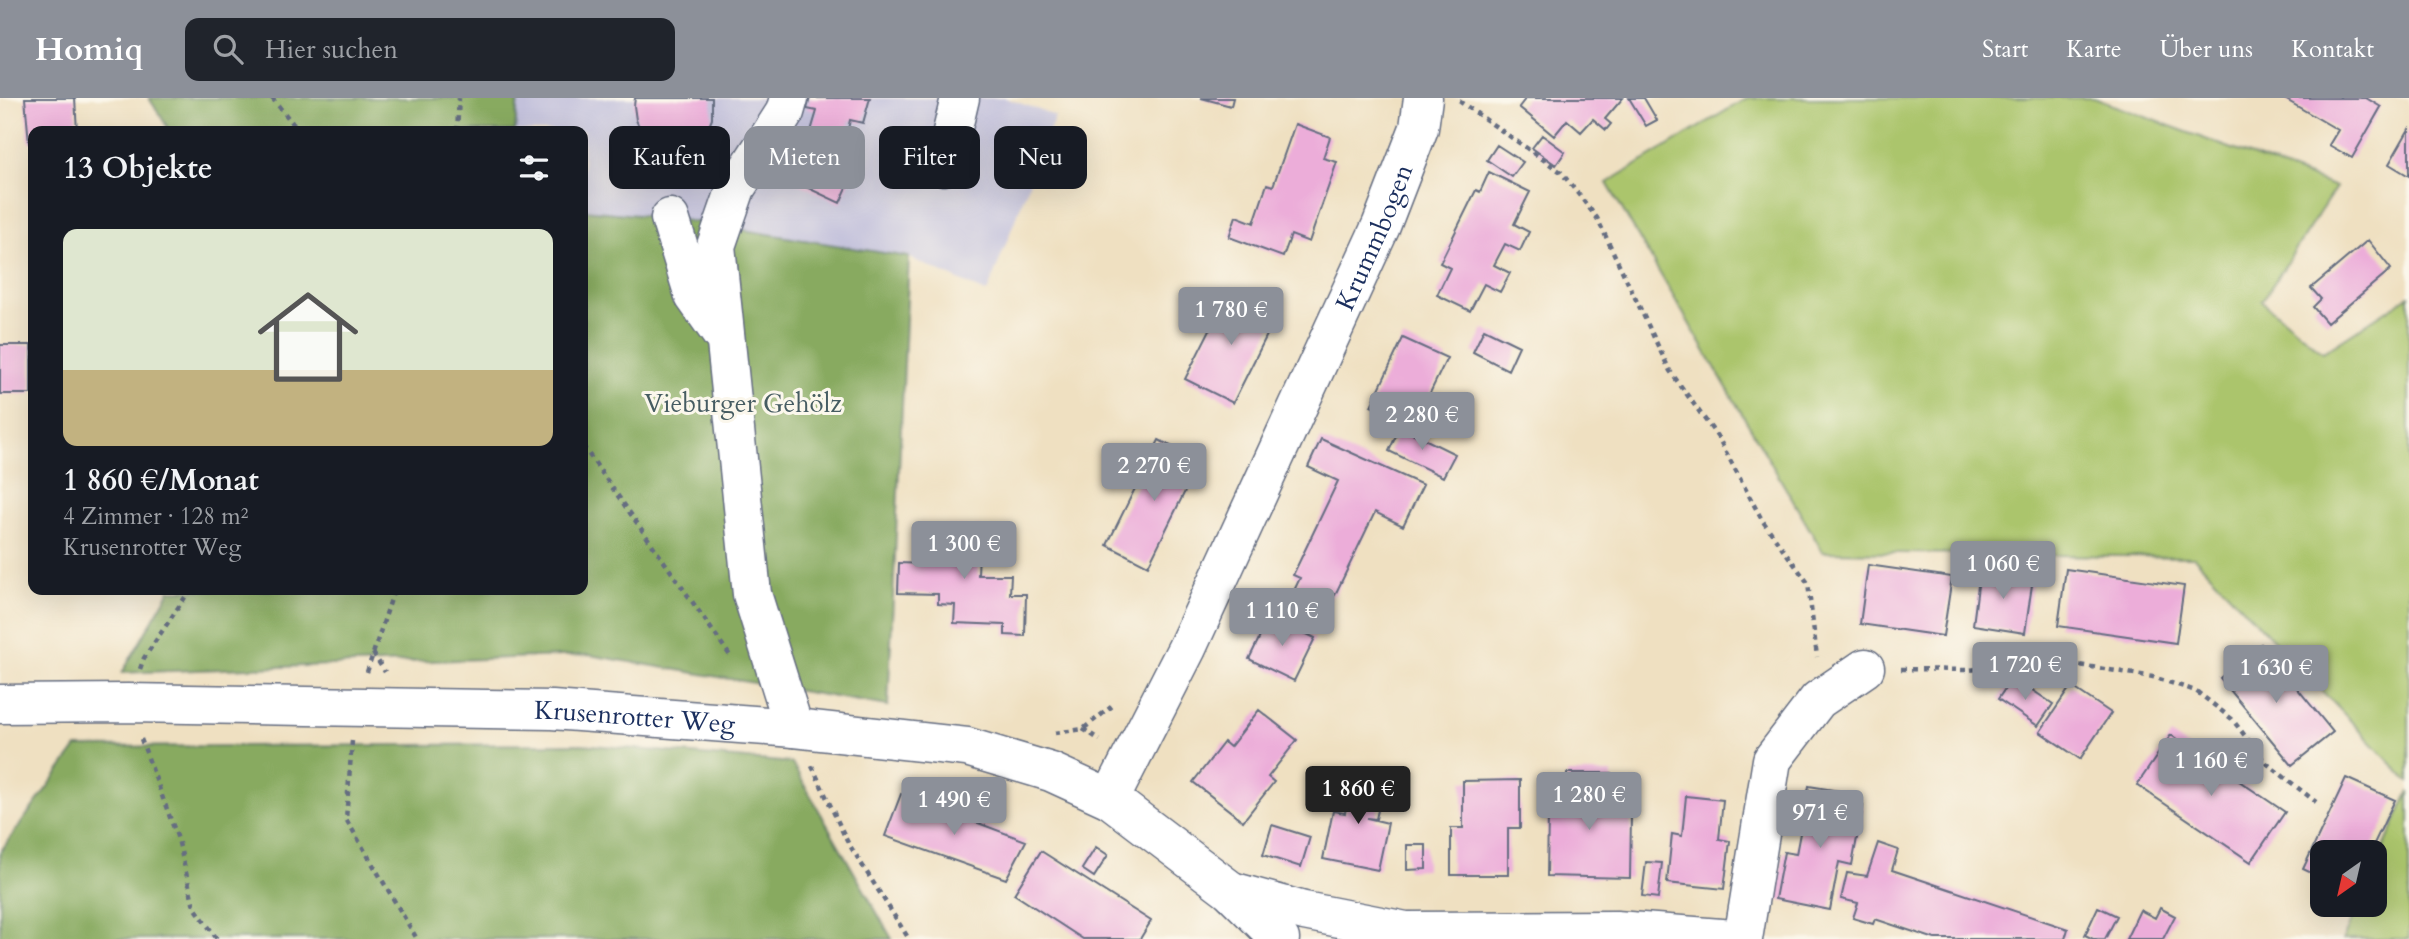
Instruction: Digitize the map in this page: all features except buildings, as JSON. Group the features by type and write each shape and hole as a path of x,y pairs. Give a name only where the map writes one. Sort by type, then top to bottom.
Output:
{"street":[{"path":"787,727 752,594 716,246 736,188 785,111 789,98"},
{"path":"953,126 960,98"},
{"name":"Krummbogen","path":"1110,799 1188,648 1381,226 1421,113 1447,98"},
{"path":"670,218 694,296 725,339"},
{"path":"1743,939 1772,760 1818,700 1865,668"},
{"name":"Krusenrotter Weg","path":"0,704 128,703 552,710 787,727 967,747 1051,772 1110,799 1230,890 1280,939"},
{"name":"Krusenrotter Weg","path":"1230,890 1403,935 1616,930 1734,939"}],"path":[{"path":"272,98 295,126"},
{"path":"457,126 459,98"},
{"path":"1455,98 1561,172 1597,218 1670,371 1719,439 1762,520 1808,583 1817,658 1814,667"},
{"path":"588,453 732,659"},
{"path":"187,595 144,659 128,703 178,839 194,906 217,939"},
{"path":"392,595 355,707 346,818 417,939"},
{"path":"1865,668 1968,670 2055,661 2153,677 2196,691 2232,719 2265,762 2316,802"},
{"path":"1044,735 1083,729 1125,697"},
{"path":"787,727 847,841 909,939"}],"shaded area":[{"path":"518,98 1006,98 1055,116 1051,126 994,126 994,189 1027,189 987,293 908,257 670,218 588,210 588,126 515,126"}],"green space":[{"path":"149,98 518,98 515,126 167,126"},
{"path":"1747,98 2094,98 2336,187 2262,301 2323,352 2409,296 2409,782 2194,557 1823,552 1607,183"},
{"name":"Vieburger Gehölz","path":"588,210 670,218 909,257 888,706 589,655 122,673 167,595 588,595"},
{"path":"581,744 792,763 892,939 0,939 0,852 77,747"},
{"path":"2409,791 2409,939 2343,939 2353,917 2387,917 2387,841"}]}
